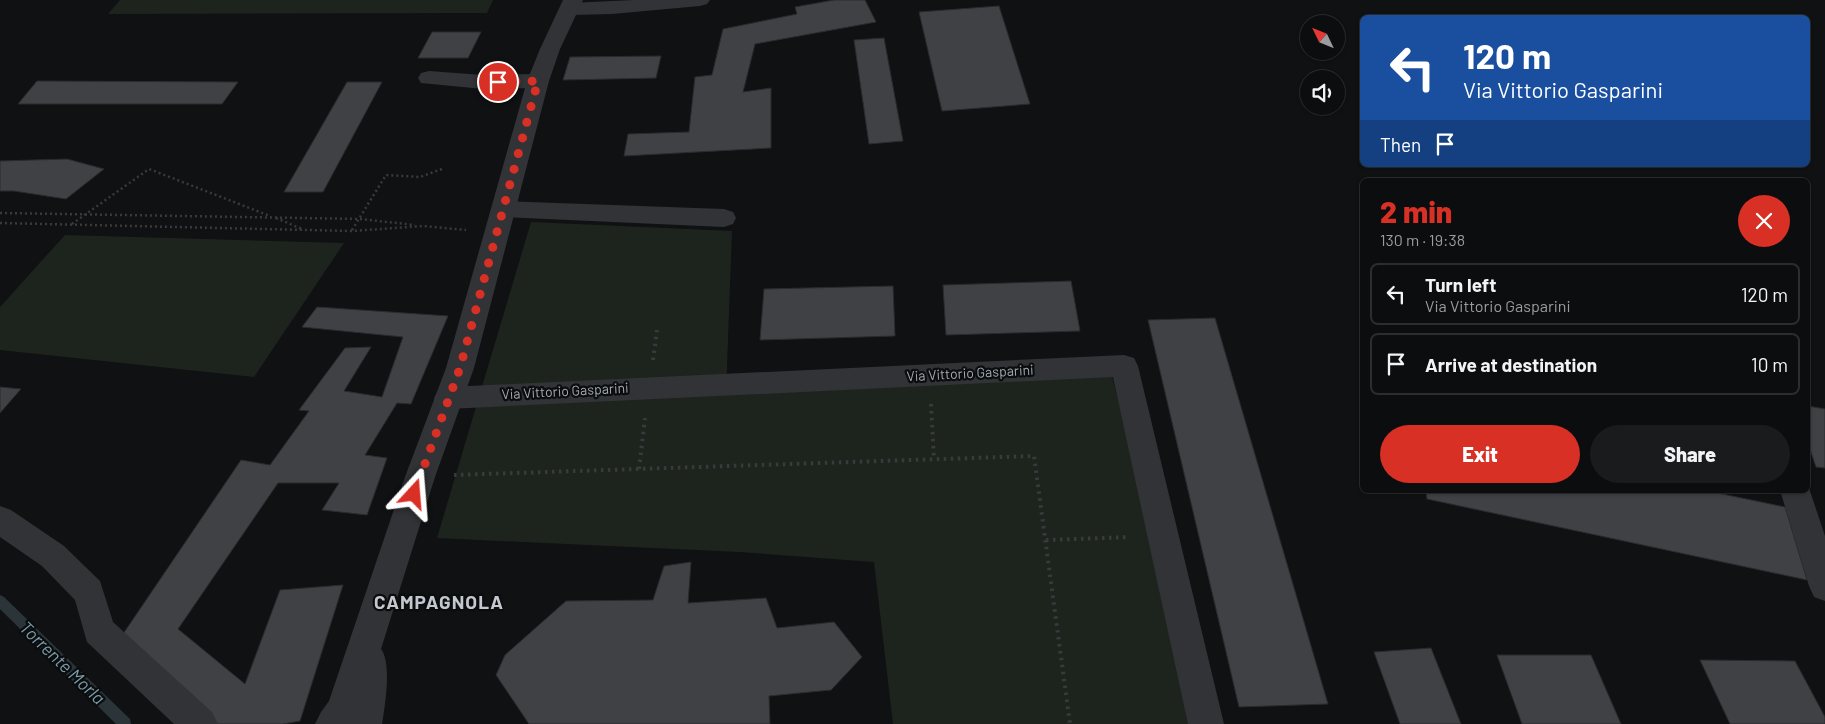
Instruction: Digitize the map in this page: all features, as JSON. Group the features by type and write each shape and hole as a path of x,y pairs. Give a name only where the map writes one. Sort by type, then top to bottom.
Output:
{"street":[{"path":"333,724 344,712 420,477 460,368 538,81 550,49 571,4 612,8 700,0"},
{"path":"429,78 483,82 538,81"},
{"path":"501,221 724,218"},
{"name":"Via Vittorio Gasparini","path":"448,398 1124,366 1206,724"},
{"path":"1796,493 1825,586"},
{"path":"0,520 52,556 89,592 99,631 200,724"},
{"path":"364,724 367,710 373,618"}],"path":[{"path":"71,225 149,169 305,230"},
{"path":"352,231 386,175 420,177 442,169"},
{"path":"0,212 360,219 423,226"},
{"path":"0,223 352,231 501,221"},
{"path":"930,375 934,459"},
{"path":"420,477 1034,456 1070,724"},
{"path":"1046,540 1163,536"}],"shaded area":[{"path":"120,0 493,0 487,13 108,14"},
{"path":"531,222 732,231 726,393 1112,376 1198,724 893,724 874,562 739,552 437,538"},
{"path":"65,235 344,243 254,377 0,350 0,307"}],"building":[{"path":"834,0 865,0 876,22 755,44 743,92 771,88 771,148 624,156 628,134 689,132 695,77 712,75 723,29 797,14 795,7"},
{"path":"999,6 1030,104 942,111 919,12"},
{"path":"432,32 481,32 468,58 418,58"},
{"path":"884,38 903,141 869,144 854,40"},
{"path":"661,56 656,78 563,80 570,57"},
{"path":"37,81 238,82 222,104 18,104"},
{"path":"347,82 382,82 323,192 284,192"},
{"path":"67,159 104,169 66,199 14,191 0,191 0,161"},
{"path":"1071,281 1080,331 946,335 943,285"},
{"path":"893,286 895,336 760,340 764,289"},
{"path":"317,307 448,316 411,404 397,403 365,455 387,458 367,515 322,510 339,483 278,483 178,629 245,684 280,590 343,585 300,721 283,724 216,724 121,637 241,460 270,465 309,411 299,410 345,348 371,347 344,391 382,397 403,337 302,327"},
{"path":"1215,318 1328,704 1239,707 1148,320"},
{"path":"0,387 21,389 0,413"},
{"path":"1810,406 1825,409 1825,468 1816,467 1810,449"},
{"path":"1426,493 1717,493 1785,507 1807,580 1427,499"},
{"path":"691,562 688,603 766,598 777,628 834,622 862,657 831,690 769,696 770,724 529,724 496,675 505,655 566,601 653,600 664,566"},
{"path":"1431,648 1461,724 1400,724 1374,652"},
{"path":"1497,655 1591,655 1621,724 1522,724"},
{"path":"1700,660 1795,661 1825,717 1825,724 1730,724"}],"waterway":[{"name":"Torrente Morla","path":"0,601 125,724"}],"district":[{"name":"CAMPAGNOLA","path":"439,602"}],"route":[{"path":"414,494 460,368 538,81 498,82"}]}
